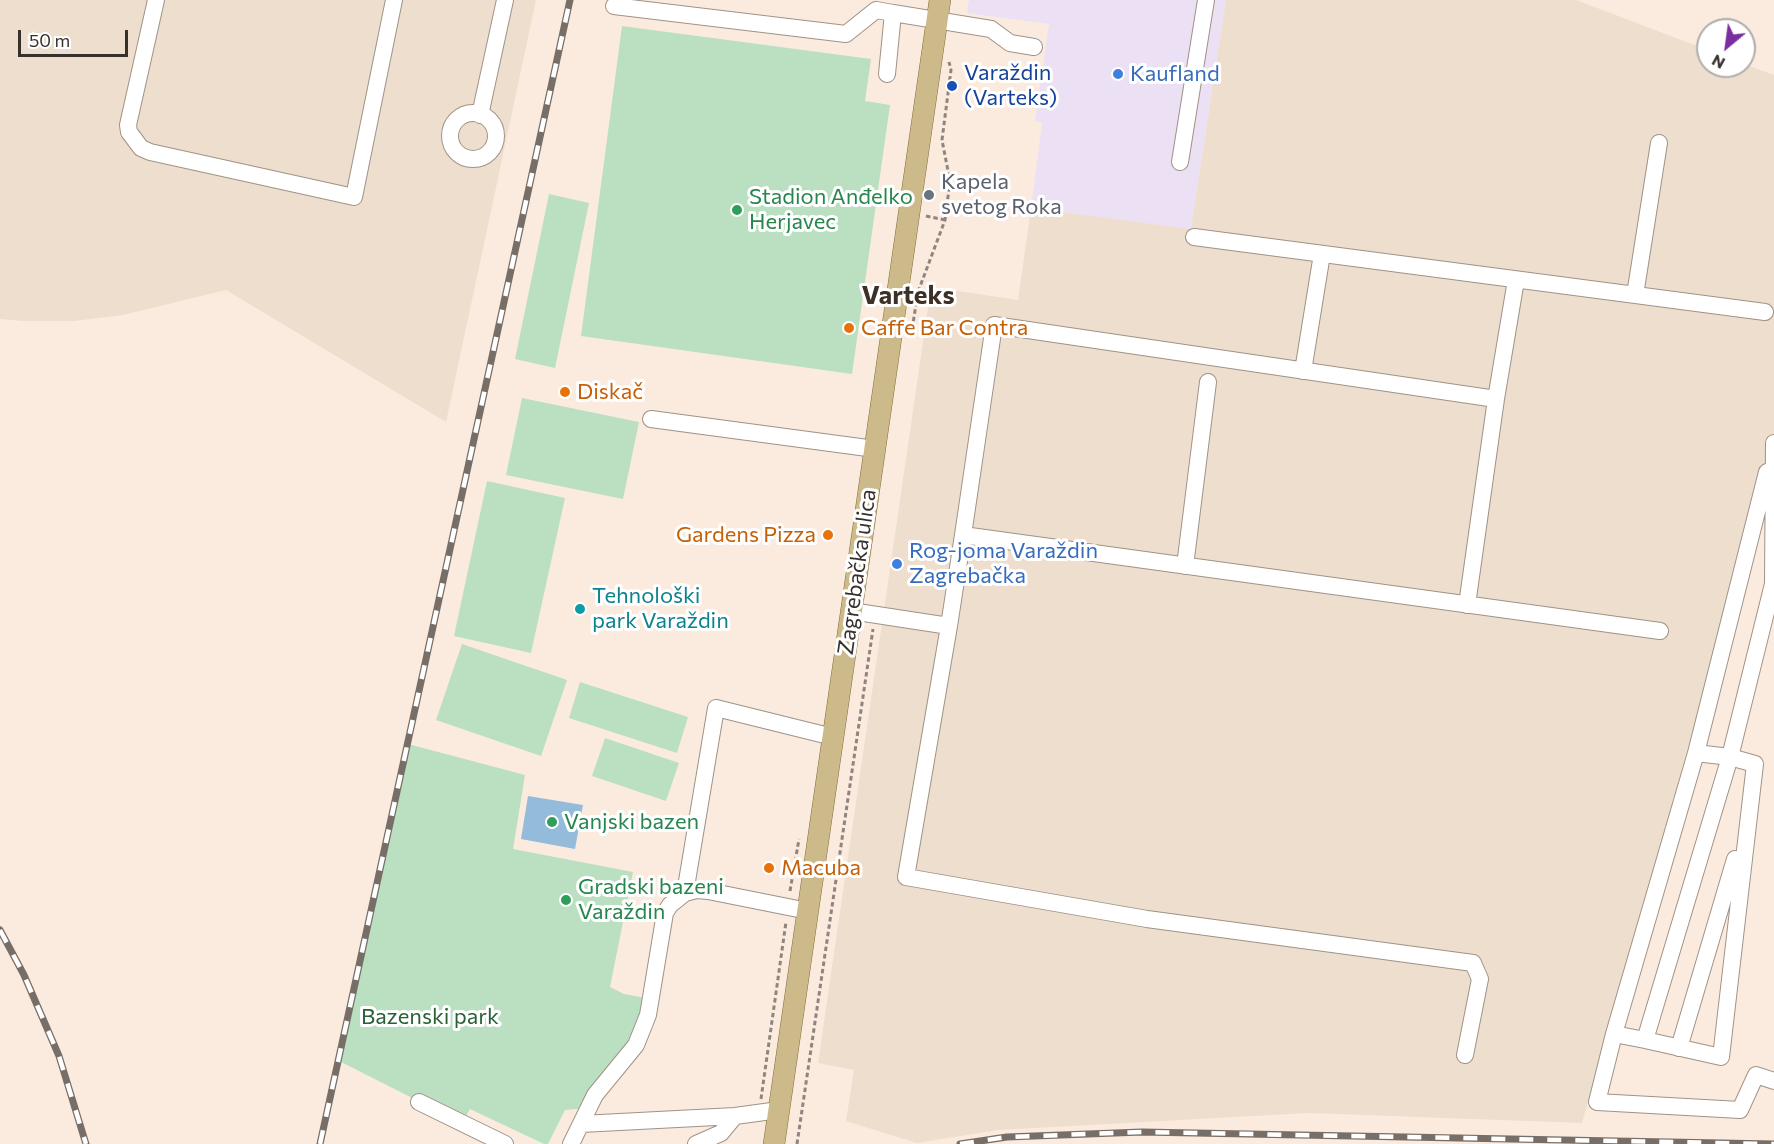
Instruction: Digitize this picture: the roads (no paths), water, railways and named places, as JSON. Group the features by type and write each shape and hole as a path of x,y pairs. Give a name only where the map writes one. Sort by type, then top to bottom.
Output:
{"main road":[{"name":"Zagrebačka ulica","path":"774,1144 770,1104 808,911 938,10"}],"lane":[{"path":"156,0 129,125 129,132 141,148 150,152 354,197 394,0"},
{"path":"480,115 505,0"},
{"path":"1180,162 1206,0"},
{"path":"614,6 846,34 876,10 893,13 938,10 991,29 1010,43 1034,47"},
{"path":"886,74 893,13"},
{"path":"1635,295 1659,143"},
{"path":"1194,237 1765,312"},
{"path":"1303,371 1322,254"},
{"path":"1467,605 1496,399 1516,280"},
{"path":"1465,1055 1480,979 1473,963 1147,919 906,877 949,626 994,325 1496,399"},
{"path":"1185,566 1208,382"},
{"path":"651,419 874,449"},
{"path":"1774,444 1696,753 1614,1034 1597,1101 1740,1110 1756,1075 1774,1081"},
{"path":"1645,1040 1730,757 1773,584 1774,444"},
{"path":"963,535 1660,631"},
{"path":"851,612 949,626"},
{"path":"685,893 716,708 833,737"},
{"path":"1614,1034 1721,1057 1755,765 1730,757 1696,753"},
{"path":"1679,1048 1749,811"},
{"path":"571,1144 596,1095 636,1045 648,1015 665,913 670,905 685,893 697,890 808,911"},
{"path":"419,1102 505,1144"},
{"path":"581,1124 735,1116 770,1104"},
{"path":"696,1144 721,1133 735,1116"}],"water":[{"name":"Vanjski bazen","path":"528,796 583,805 575,849 521,839"}],"railway":[{"path":"320,1144 570,0"},
{"path":"0,930 24,975 59,1056 86,1144"},
{"path":"960,1144 1007,1137 1142,1132 1774,1144"}],"place":[{"name":"Kaufland","path":"1118,74"},
{"name":"Varaždin (Varteks)","path":"952,86"},
{"name":"Kapela svetog Roka","path":"929,195"},
{"name":"Stadion Anđelko Herjavec","path":"737,210"},
{"name":"Caffe Bar Contra","path":"849,328"},
{"name":"Diskač","path":"565,392"},
{"name":"Gardens Pizza","path":"828,535"},
{"name":"Rog-joma Varaždin Zagrebačka","path":"897,564"},
{"name":"Tehnološki park Varaždin","path":"580,609"},
{"name":"Vanjski bazen","path":"552,822"},
{"name":"Macuba","path":"769,868"},
{"name":"Gradski bazeni Varaždin","path":"566,900"}],"district":[{"name":"Varteks","path":"908,295"}],"park label":[{"name":"Bazenski park","path":"430,1017"}]}
